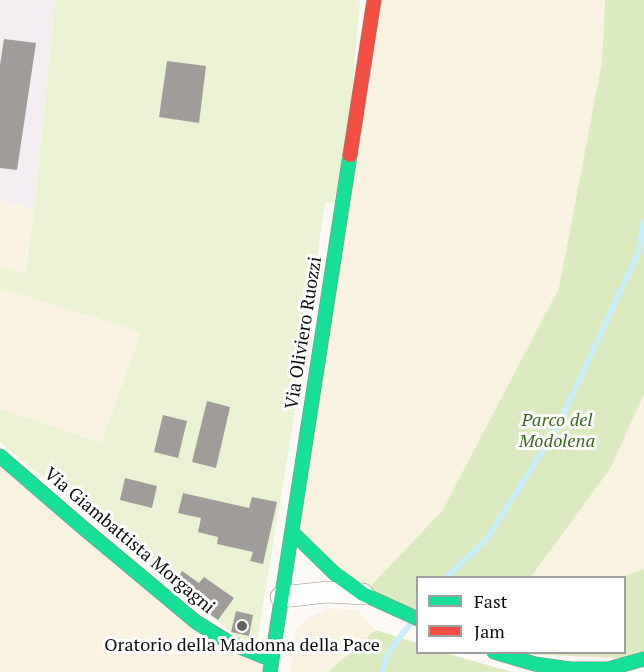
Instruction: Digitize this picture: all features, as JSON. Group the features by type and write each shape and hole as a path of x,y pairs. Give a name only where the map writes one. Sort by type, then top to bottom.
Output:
{"street":[{"name":"Via Oliviero Ruozzi","path":"271,666 374,0"},
{"name":"Via Giambattista Morgagni","path":"0,456 196,622 271,666"},
{"path":"292,532 334,573 363,594 416,619"},
{"path":"281,597 327,592 363,594"},
{"path":"501,654 535,664 570,669 608,669 644,659"}],"shaded area":[{"path":"0,0 55,0 34,209 0,201"},
{"path":"374,0 605,0 602,62 559,288 442,511 363,594 292,532"},
{"path":"0,201 34,209 24,273 0,268"},
{"path":"0,288 141,332 101,444 0,409"},
{"path":"644,394 644,569 623,576 532,576 610,469"},
{"path":"0,456 270,672 0,672"},
{"path":"332,608 357,610 376,630 328,672 290,672 296,628 313,615"}],"green space":[{"path":"55,0 360,0 342,204 325,202 300,382 257,642 243,642 0,442 0,409 101,443 141,332 0,288 0,268 25,273 34,209"},
{"name":"Parco del Modolena","path":"605,0 644,0 644,394 610,469 532,576 416,576 416,620 363,594 442,511 559,288 602,62"},
{"path":"644,569 644,659 519,654 626,654 626,576 623,576"},
{"path":"376,630 416,643 416,654 449,654 512,672 328,672"}],"building":[{"path":"4,39 36,43 17,170 0,168 0,65"},
{"path":"167,61 206,66 199,123 159,117"},
{"path":"207,401 230,407 216,468 192,462"},
{"path":"163,415 187,421 178,458 154,452"},
{"path":"125,478 157,486 152,508 120,500"},
{"path":"183,493 249,508 252,497 277,502 263,564 250,561 253,552 217,544 218,537 198,532 201,518 178,513"},
{"path":"182,571 199,583 204,577 234,598 218,620 173,588"},
{"name":"Oratorio della Madonna della Pace","path":"236,611 253,615 249,636 231,632"}],"waterway":[{"path":"448,576 487,539 559,424 638,253 644,222"},
{"path":"382,672 388,653 410,624"}],"traffic: fast":[{"path":"270,672 350,155"},
{"path":"0,456 196,622 230,643 272,660"},
{"path":"292,532 334,573 363,594 416,618"},
{"path":"501,654 535,664 570,669 608,669 644,659"}],"traffic: jam":[{"path":"350,155 374,0"}],"place":[{"name":"Oratorio della Madonna della Pace","path":"242,626"}]}
